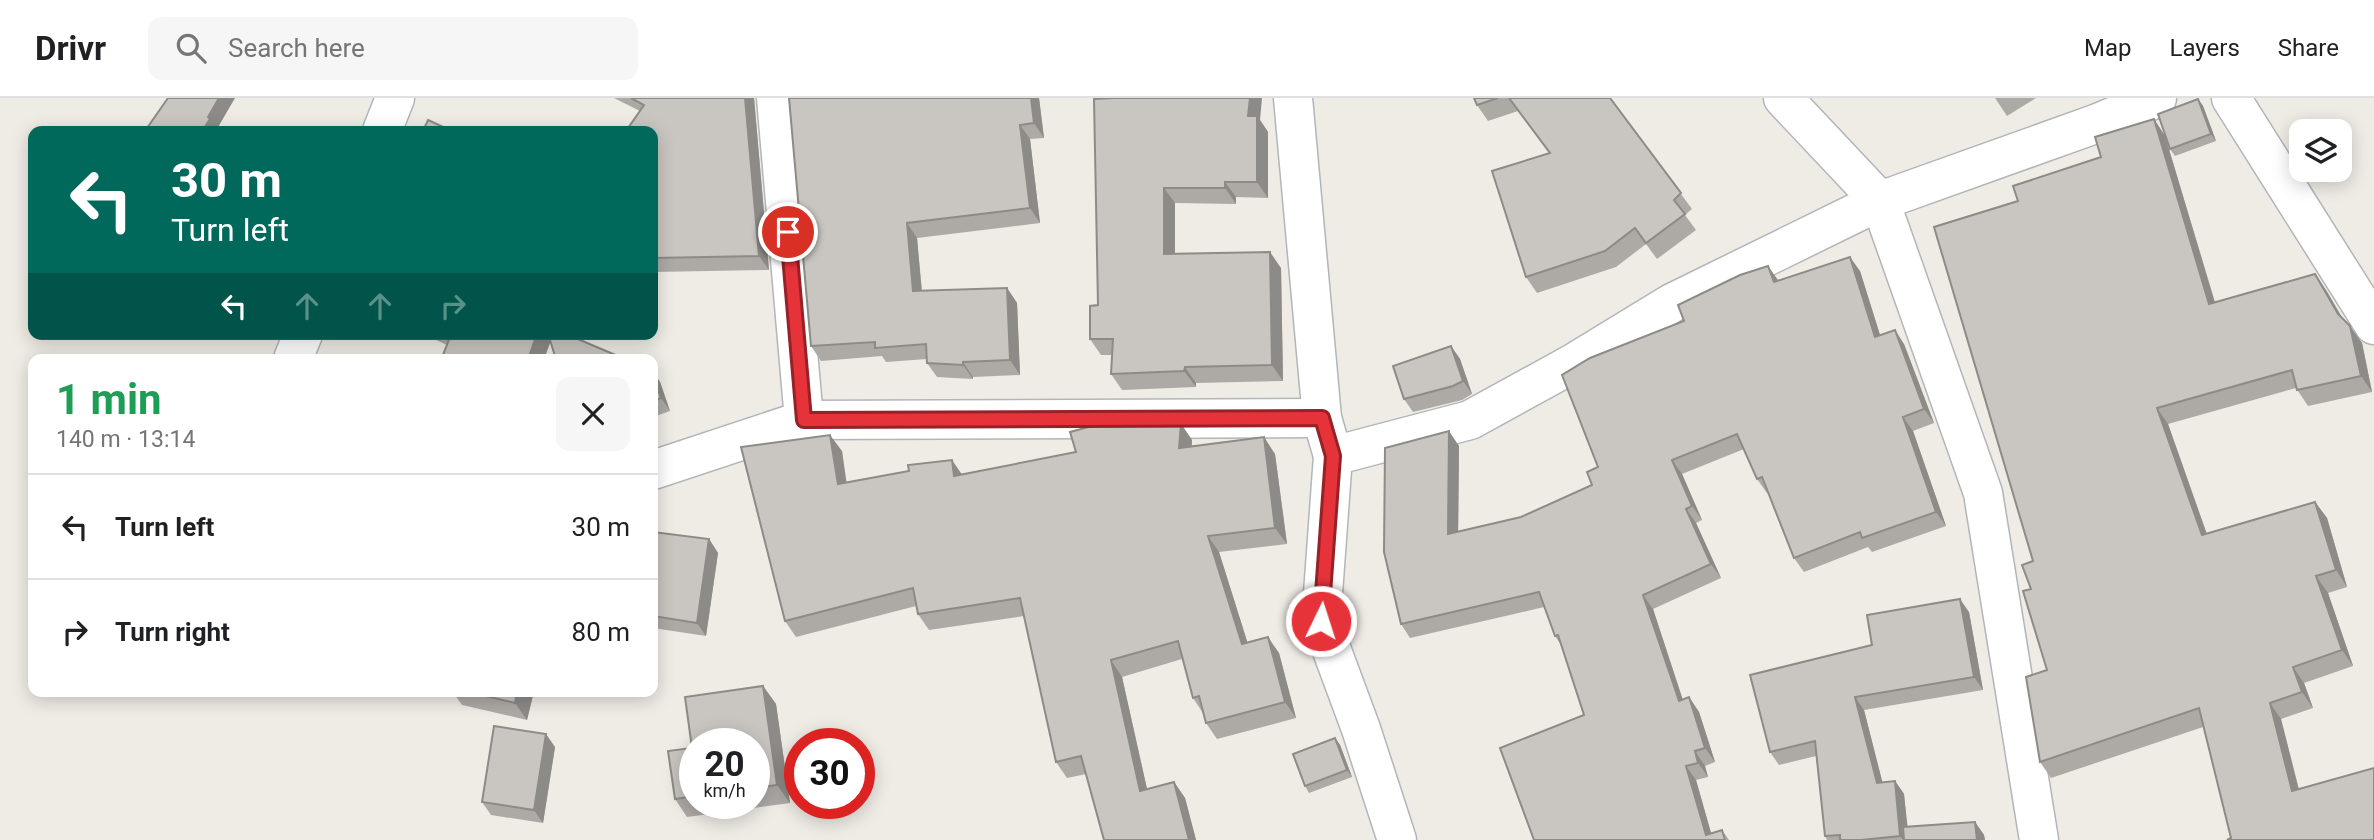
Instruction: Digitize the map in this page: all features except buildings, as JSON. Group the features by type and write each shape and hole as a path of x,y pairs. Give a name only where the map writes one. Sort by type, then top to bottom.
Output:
{"street":[{"path":"384,126 395,98"},
{"path":"776,98 804,420"},
{"path":"1293,98 1322,418 1333,456 1321,621 1361,729 1397,840"},
{"path":"1783,98 1880,201 1983,493 2039,840"},
{"path":"1333,456 1470,420 1572,364 1672,303 1880,201 2098,124 2157,98"},
{"path":"2231,98 2374,325"},
{"path":"658,468 804,420 1322,418"}],"route":[{"path":"788,232 804,420 1322,418 1333,456 1321,621"}]}
